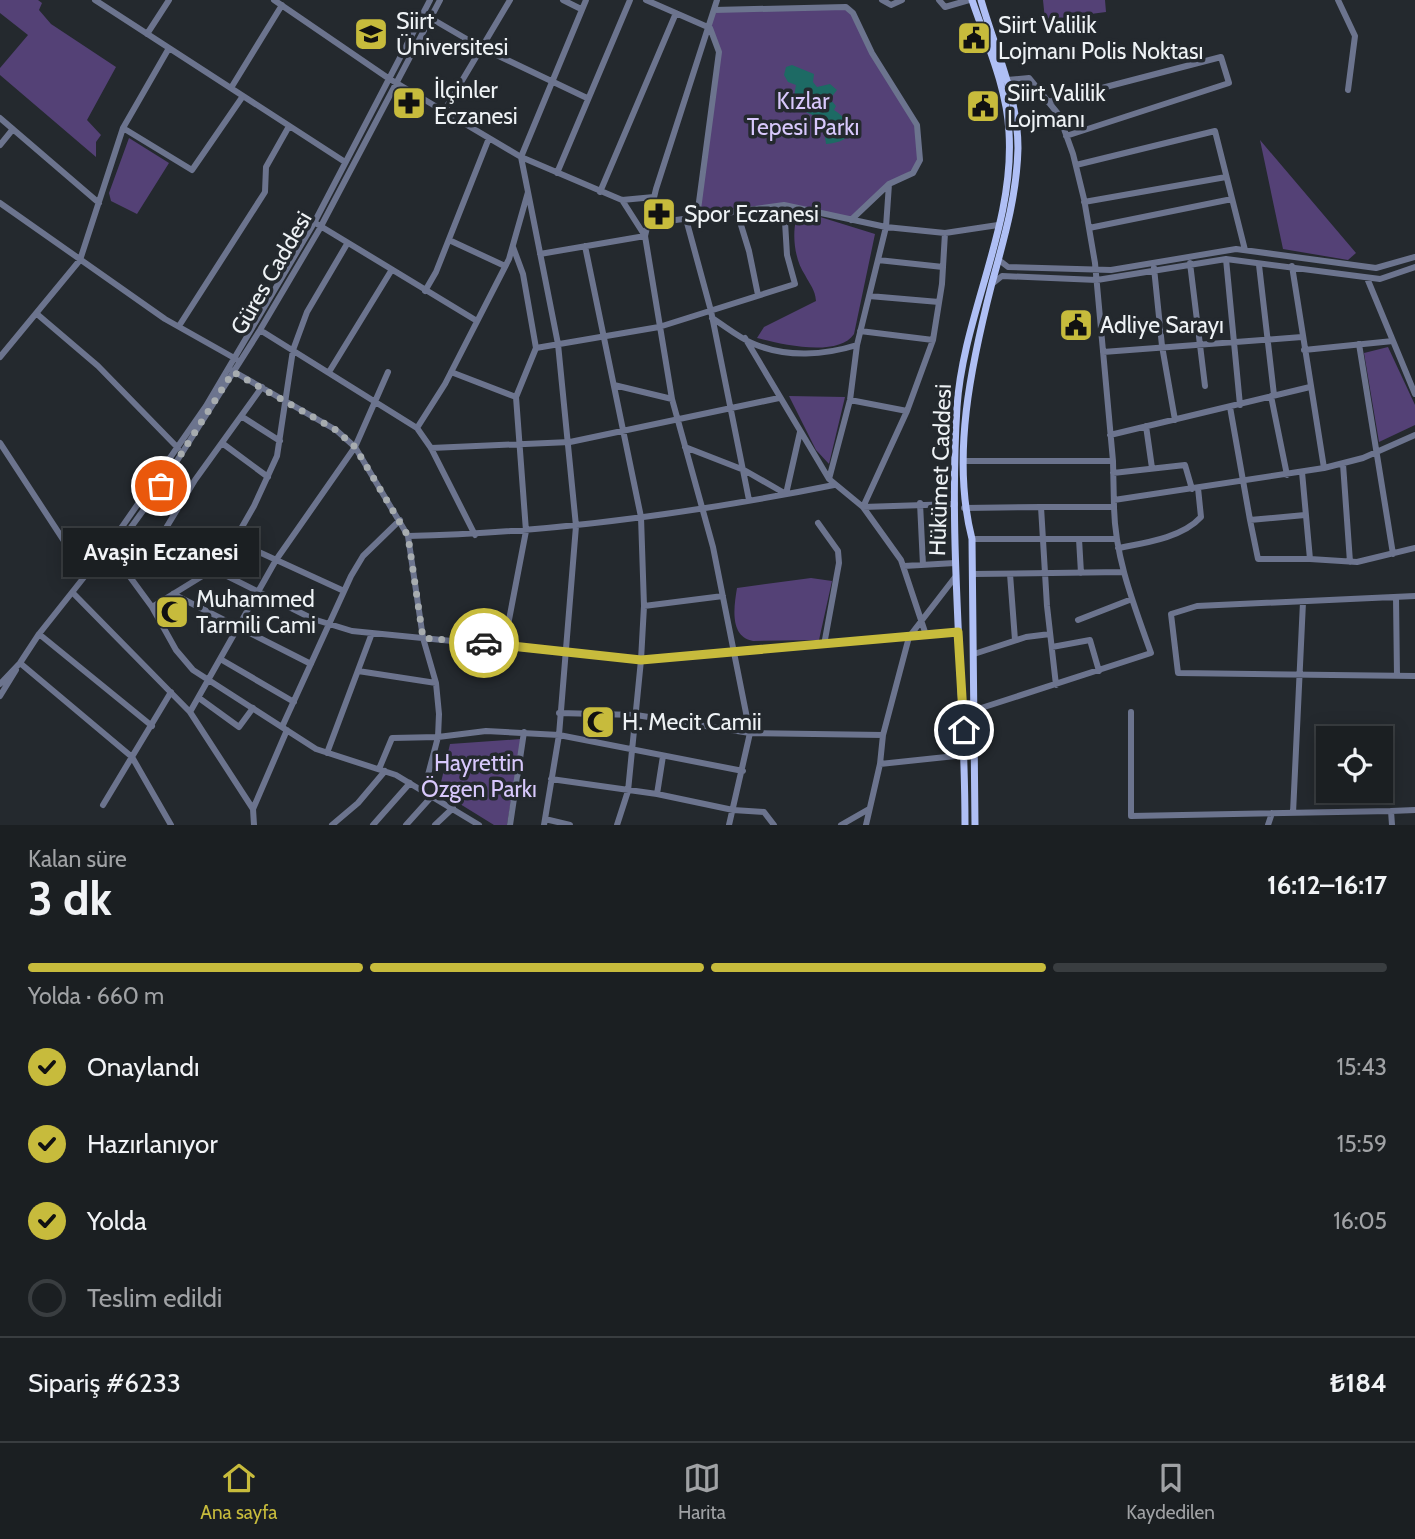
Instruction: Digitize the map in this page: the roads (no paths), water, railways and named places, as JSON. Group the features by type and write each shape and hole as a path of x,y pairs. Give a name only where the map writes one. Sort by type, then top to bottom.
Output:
{"main road":[{"name":"Hükümet Caddesi","path":"965,825 965,755 955,563 956,428 961,377 999,225 1009,169 1009,131 970,0"},
{"path":"975,825 973,574 972,539 964,508 964,417 969,385 1013,198 1018,148 1016,118 1007,80 981,0"}],"street":[{"path":"95,0 288,128 345,162"},
{"path":"147,34 169,0"},
{"path":"274,0 388,78 521,157 622,200 654,197"},
{"path":"0,696 39,634 108,547 231,370 317,224 345,162 430,0"},
{"name":"Güres Caddesi","path":"108,547 121,541 161,486 231,370 260,330 440,0"},
{"path":"444,111 510,0"},
{"path":"563,0 581,9"},
{"path":"570,825 545,822 559,735 576,526 570,442 558,344 521,157 586,0"},
{"path":"557,173 630,0"},
{"path":"646,0 710,28 719,52 696,217"},
{"path":"717,0 654,197 645,236 672,399 723,596 750,733 729,825"},
{"path":"846,6 853,0"},
{"path":"882,0 891,5 902,0"},
{"path":"939,0 945,7 970,0"},
{"path":"1338,0 1355,36 1348,90"},
{"path":"714,10 772,3 846,6 853,13 872,53 917,125 920,151 917,167 907,178 889,184 851,220"},
{"path":"231,89 282,5"},
{"path":"423,13 482,48 587,98"},
{"path":"600,192 676,13"},
{"path":"0,357 80,260 122,128 169,48"},
{"path":"1048,102 1221,57 1229,83 1066,136"},
{"path":"975,710 1152,653 1123,572 1115,539 1113,461 1097,279 1076,165 1059,115 1029,78 1007,80"},
{"path":"122,128 192,170 243,96"},
{"path":"0,118 99,204"},
{"path":"178,326 265,192 266,167 288,128"},
{"path":"0,145 13,129"},
{"path":"1076,165 1215,131 1245,250"},
{"path":"425,291 449,240 489,138"},
{"path":"1084,202 1226,177"},
{"path":"832,482 850,400 857,345 886,227 889,184"},
{"path":"417,428 451,372 505,266 528,192"},
{"path":"622,200 645,236"},
{"path":"1089,228 1232,200"},
{"path":"647,224 784,205 886,227 944,233 999,225"},
{"path":"536,348 659,327 711,314 795,284 787,255 784,205"},
{"path":"1,206 178,326 236,359"},
{"path":"737,212 758,295"},
{"path":"686,219 711,314 749,499"},
{"path":"317,224 477,321"},
{"path":"863,507 907,411 933,340 943,267 944,233"},
{"path":"540,254 645,236"},
{"path":"449,240 505,266"},
{"path":"152,607 200,577 234,541 268,477 280,441 293,350 307,312 346,244"},
{"path":"585,246 641,517 644,606 634,750 628,791 617,825"},
{"path":"504,646 526,531 516,397 536,348 523,274 513,247"},
{"path":"999,260 1008,267 1096,271 1245,250 1383,268 1415,257"},
{"path":"1291,258 1324,468"},
{"path":"1226,259 1231,341 1240,405"},
{"path":"992,284 1002,276 1097,279 1154,268 1226,259 1367,278 1388,278 1415,267"},
{"path":"878,260 943,267"},
{"path":"1190,263 1205,386"},
{"path":"1259,265 1273,396 1287,475"},
{"path":"1154,268 1162,346 1174,420"},
{"path":"329,372 391,271"},
{"path":"1367,278 1415,394"},
{"path":"869,296 939,302"},
{"path":"37,314 98,366 178,448"},
{"path":"711,314 755,344 816,354 831,353 857,345"},
{"path":"260,330 417,428 431,448 475,535"},
{"path":"860,331 933,340"},
{"path":"1102,352 1302,337"},
{"path":"745,338 832,482 863,507 904,566 923,618 926,635"},
{"path":"1304,350 1393,341"},
{"path":"1359,344 1393,554"},
{"path":"231,370 336,430 355,447 408,536 423,638 436,683 439,714 438,737 424,790"},
{"path":"190,712 222,660 276,560 355,447 373,400 388,372"},
{"path":"451,372 516,397"},
{"path":"614,385 672,399"},
{"path":"200,577 166,528 262,387"},
{"path":"1110,435 1310,387"},
{"path":"431,448 519,442 570,442 678,422 779,398"},
{"path":"850,400 907,411"},
{"path":"1230,407 1258,559 1349,562 1415,548"},
{"path":"241,416 280,441"},
{"path":"1146,426 1152,468"},
{"path":"786,494 800,432"},
{"path":"964,508 1114,504 1343,464 1415,435"},
{"path":"0,443 61,536 89,572"},
{"path":"222,443 268,477"},
{"path":"685,447 744,470 786,494"},
{"path":"965,461 1113,461"},
{"path":"1343,464 1349,562"},
{"path":"1113,473 1185,465 1195,489 1201,517 1185,530 1118,548"},
{"path":"1302,472 1310,559"},
{"path":"408,536 475,535 576,526 786,494 832,482"},
{"path":"919,503 923,565"},
{"path":"863,507 919,503 955,504"},
{"path":"1041,507 1056,685"},
{"path":"1251,520 1305,515"},
{"path":"254,825 253,809 294,702 344,591 363,556 400,520"},
{"path":"818,523 838,551 839,563 824,645"},
{"path":"972,539 1115,539"},
{"path":"1079,539 1081,573"},
{"path":"234,541 344,591"},
{"path":"108,547 152,607 176,650 193,670 327,753 382,770 410,783 479,825"},
{"path":"904,566 955,563"},
{"path":"211,568 329,625 372,634 641,660 958,632"},
{"path":"973,574 1123,572"},
{"path":"1010,574 1015,640"},
{"path":"866,825 880,764 883,735 909,637 956,576"},
{"path":"73,593 190,712 253,809"},
{"path":"173,594 238,630 311,664"},
{"path":"644,606 723,596"},
{"path":"1415,596 1197,606 1171,614 1178,673 1415,676"},
{"path":"1396,597 1397,676"},
{"path":"1078,620 1132,599"},
{"path":"1293,813 1303,601"},
{"path":"39,634 152,726"},
{"path":"327,753 372,634"},
{"path":"974,654 1015,640 1050,634"},
{"path":"1052,647 1090,640 1099,671"},
{"path":"222,660 294,702"},
{"path":"0,684 19,666"},
{"path":"19,666 132,757 171,825"},
{"path":"358,670 436,683"},
{"path":"103,805 171,692"},
{"path":"199,698 239,727 253,708"},
{"path":"1131,712 1131,825"},
{"path":"559,713 636,715 750,733 883,735"},
{"path":"332,825 358,803 382,770 392,738 485,732 559,735 743,771"},
{"path":"510,825 524,732"},
{"path":"880,764 965,755"},
{"path":"657,794 663,756"},
{"path":"551,779 657,794 733,810 764,812 774,825"},
{"path":"373,825 410,783"},
{"path":"406,825 433,795"},
{"path":"435,825 453,808"},
{"path":"841,825 869,808"},
{"path":"1131,816 1415,810"},
{"path":"1391,811 1392,825"},
{"path":"1268,825 1272,813"}],"place":[{"name":"Siirt Üniversitesi","path":"371,34"},
{"name":"Siirt Valilik Lojmanı Polis Noktası","path":"974,38"},
{"name":"İlçinler Eczanesi","path":"409,103"},
{"name":"Siirt Valilik Lojmanı","path":"983,106"},
{"name":"Spor Eczanesi","path":"659,214"},
{"name":"Adliye Sarayı","path":"1076,325"},
{"name":"Avaşin Eczanesi","path":"161,486"},
{"name":"Muhammed Tarmili Cami","path":"172,612"},
{"name":"H. Mecit Camii","path":"598,722"}],"park label":[{"name":"Kızlar Tepesi Parkı","path":"803,114"},
{"name":"Hayrettin Özgen Parkı","path":"479,776"}]}
